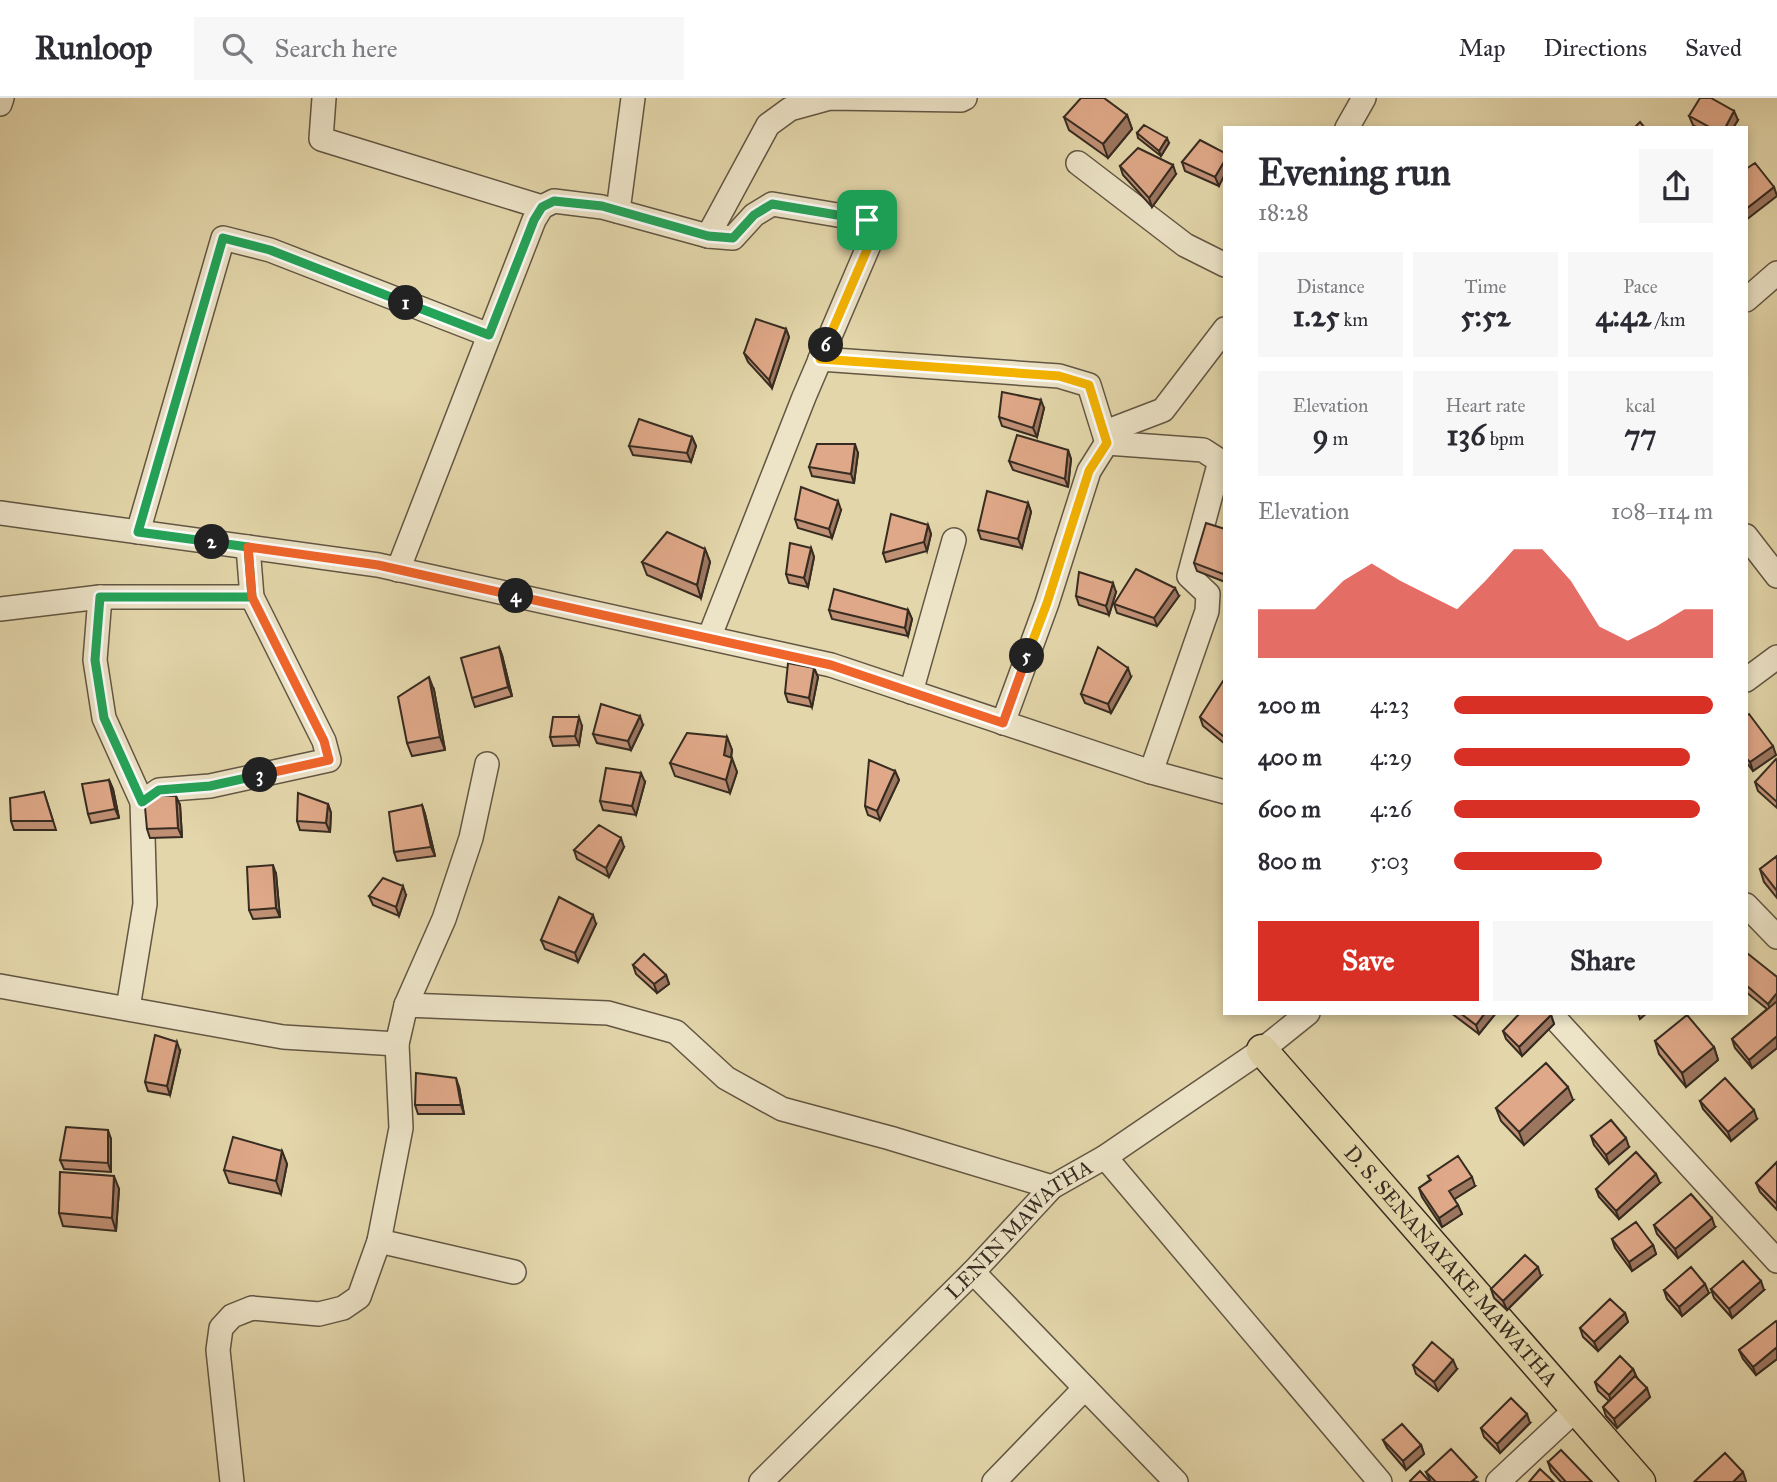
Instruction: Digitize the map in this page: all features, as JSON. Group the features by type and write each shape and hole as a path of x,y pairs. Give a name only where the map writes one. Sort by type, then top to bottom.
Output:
{"main road":[{"name":"D. S. SENANAYAKE MAWATHA","path":"1262,1050 1640,1482"}],"street":[{"path":"0,104 2,98"},
{"path":"324,98 321,139 542,207"},
{"path":"618,211 633,98"},
{"path":"708,236 768,125 790,109 830,98 965,98"},
{"path":"1353,126 1364,98"},
{"path":"1078,163 1185,244 1223,264"},
{"path":"398,570 534,220 542,207 554,201 618,211 708,236 733,238 754,215 772,204 867,220 869,245 820,359 709,638"},
{"path":"138,532 223,238 270,250 489,335"},
{"path":"1748,298 1777,273"},
{"path":"1003,723 1047,603 1089,471 1116,428 1163,410 1223,332"},
{"path":"820,359 1059,376 1089,385 1107,443"},
{"path":"1107,443 1203,450 1220,461 1189,576 1208,594 1207,611 1151,772"},
{"path":"0,513 398,570 831,665 1151,772 1223,791"},
{"path":"1748,539 1777,576"},
{"path":"911,692 954,540"},
{"path":"142,802 159,790 210,786 329,760 324,741 252,597 248,547"},
{"path":"0,609 100,597 252,597"},
{"path":"100,597 95,660 104,718 142,802 145,904 128,1008"},
{"path":"1748,679 1777,657"},
{"path":"232,1482 218,1350 221,1328 232,1316 253,1308 319,1314 343,1308 359,1297 379,1241 401,1128 397,1044 406,1005 444,919 471,838 487,764"},
{"path":"1748,907 1777,937"},
{"path":"0,986 283,1037 397,1044"},
{"path":"406,1005 608,1013 676,1032 726,1078 782,1109 890,1138 1052,1187"},
{"name":"LENIN MAWATHA","path":"761,1482 973,1272 1052,1187 1105,1157 1262,1050 1306,1015"},
{"path":"1552,1015 1777,1261"},
{"path":"1105,1157 1381,1482"},
{"path":"379,1241 514,1272"},
{"path":"973,1272 1176,1482"},
{"path":"994,1482 1085,1388"},
{"path":"1498,1482 1575,1409"}],"building":[{"path":"1081,98 1104,98 1127,115 1103,144 1064,117"},
{"path":"1700,98 1711,98 1734,111 1726,126 1707,126 1689,116"},
{"path":"1144,125 1167,138 1159,151 1137,133"},
{"path":"1200,140 1223,152 1223,163 1215,177 1182,162"},
{"path":"1138,148 1173,165 1149,198 1120,166"},
{"path":"1755,163 1774,187 1748,207 1748,168"},
{"path":"756,319 786,329 769,380 744,353"},
{"path":"1002,392 1041,400 1033,428 999,417"},
{"path":"639,419 692,437 687,453 629,446"},
{"path":"1017,435 1068,450 1065,479 1009,461"},
{"path":"817,444 855,444 851,474 809,467"},
{"path":"801,487 838,501 829,529 795,519"},
{"path":"987,491 1028,503 1018,539 978,530"},
{"path":"891,514 928,525 924,542 883,553"},
{"path":"1206,523 1223,528 1223,574 1194,563"},
{"path":"667,532 705,549 697,585 642,562"},
{"path":"790,543 811,548 804,578 786,574"},
{"path":"1136,569 1175,588 1154,618 1114,604"},
{"path":"1079,572 1113,583 1106,606 1076,596"},
{"path":"834,589 908,610 905,628 829,610"},
{"path":"499,647 508,687 472,698 461,658"},
{"path":"1098,647 1128,668 1108,704 1081,694"},
{"path":"788,663 814,668 809,698 785,693"},
{"path":"429,677 440,737 407,743 398,697"},
{"path":"1223,681 1223,736 1200,717"},
{"path":"601,704 640,716 628,741 593,734"},
{"path":"1748,715 1773,746 1750,762 1748,760"},
{"path":"553,717 579,717 575,736 550,737"},
{"path":"687,733 727,737 724,755 732,758 726,780 670,763"},
{"path":"1776,759 1777,761 1777,802 1755,782"},
{"path":"869,760 895,771 877,811 865,806"},
{"path":"606,768 641,773 632,806 600,801"},
{"path":"109,780 115,809 88,814 82,784"},
{"path":"44,792 53,821 11,821 10,798"},
{"path":"298,793 328,804 326,823 297,821"},
{"path":"144,796 176,796 178,828 147,829"},
{"path":"422,805 431,847 394,852 389,812"},
{"path":"599,825 621,838 606,868 574,850"},
{"path":"1777,856 1777,891 1760,869"},
{"path":"273,865 276,908 249,910 247,867"},
{"path":"383,878 403,886 396,907 369,896"},
{"path":"559,897 593,915 575,953 541,940"},
{"path":"644,954 666,975 654,984 633,965"},
{"path":"1748,954 1777,977 1777,993 1768,1004 1748,987"},
{"path":"1776,1002 1777,1036 1749,1060 1732,1039"},
{"path":"1463,1015 1484,1015 1476,1025"},
{"path":"1518,1015 1551,1015 1519,1047 1503,1031"},
{"path":"1687,1015 1714,1047 1682,1073 1655,1041"},
{"path":"155,1035 177,1042 167,1086 145,1082"},
{"path":"1546,1063 1568,1087 1519,1132 1496,1108"},
{"path":"416,1073 456,1078 461,1105 415,1105"},
{"path":"1725,1078 1754,1110 1728,1132 1700,1101"},
{"path":"1611,1120 1626,1138 1606,1155 1591,1136"},
{"path":"66,1127 108,1130 108,1163 60,1160"},
{"path":"233,1137 282,1151 276,1181 224,1170"},
{"path":"1636,1152 1656,1174 1616,1211 1596,1189"},
{"path":"1458,1156 1472,1177 1449,1191 1458,1205 1439,1218 1419,1188 1431,1180 1428,1176"},
{"path":"1777,1162 1777,1204 1756,1183"},
{"path":"60,1172 114,1176 112,1218 59,1213"},
{"path":"1691,1194 1712,1218 1675,1249 1654,1225"},
{"path":"1636,1222 1653,1245 1629,1262 1612,1239"},
{"path":"1525,1255 1538,1267 1503,1301 1491,1289"},
{"path":"1743,1261 1761,1281 1729,1309 1711,1289"},
{"path":"1691,1267 1705,1284 1679,1307 1664,1290"},
{"path":"1610,1299 1625,1313 1594,1342 1580,1328"},
{"path":"1776,1321 1777,1347 1753,1367 1739,1350"},
{"path":"1432,1342 1453,1360 1434,1382 1413,1365"},
{"path":"1620,1356 1633,1369 1609,1395 1595,1382"},
{"path":"1635,1376 1647,1388 1614,1419 1603,1407"},
{"path":"1511,1398 1527,1414 1497,1444 1481,1428"},
{"path":"1402,1424 1421,1445 1403,1461 1383,1440"},
{"path":"1451,1449 1477,1477 1471,1482 1436,1482 1426,1472"},
{"path":"1561,1450 1592,1482 1566,1482 1548,1462"},
{"path":"1725,1453 1743,1472 1733,1482 1694,1482"},
{"path":"1540,1469 1554,1482 1529,1482"},
{"path":"1420,1471 1430,1482 1410,1481"}],"route":[{"path":"867,220 772,204 754,215 733,238 708,236 602,206 554,201 542,207 534,220 489,335 270,250 223,238 138,532 248,547 252,597 100,597 95,660 104,718 142,802 159,790 210,786 329,760 324,741 252,597 248,547 378,565 831,665 1003,723 1047,603 1089,471 1107,443 1089,385 1059,376 820,359 869,245 867,220"}]}
